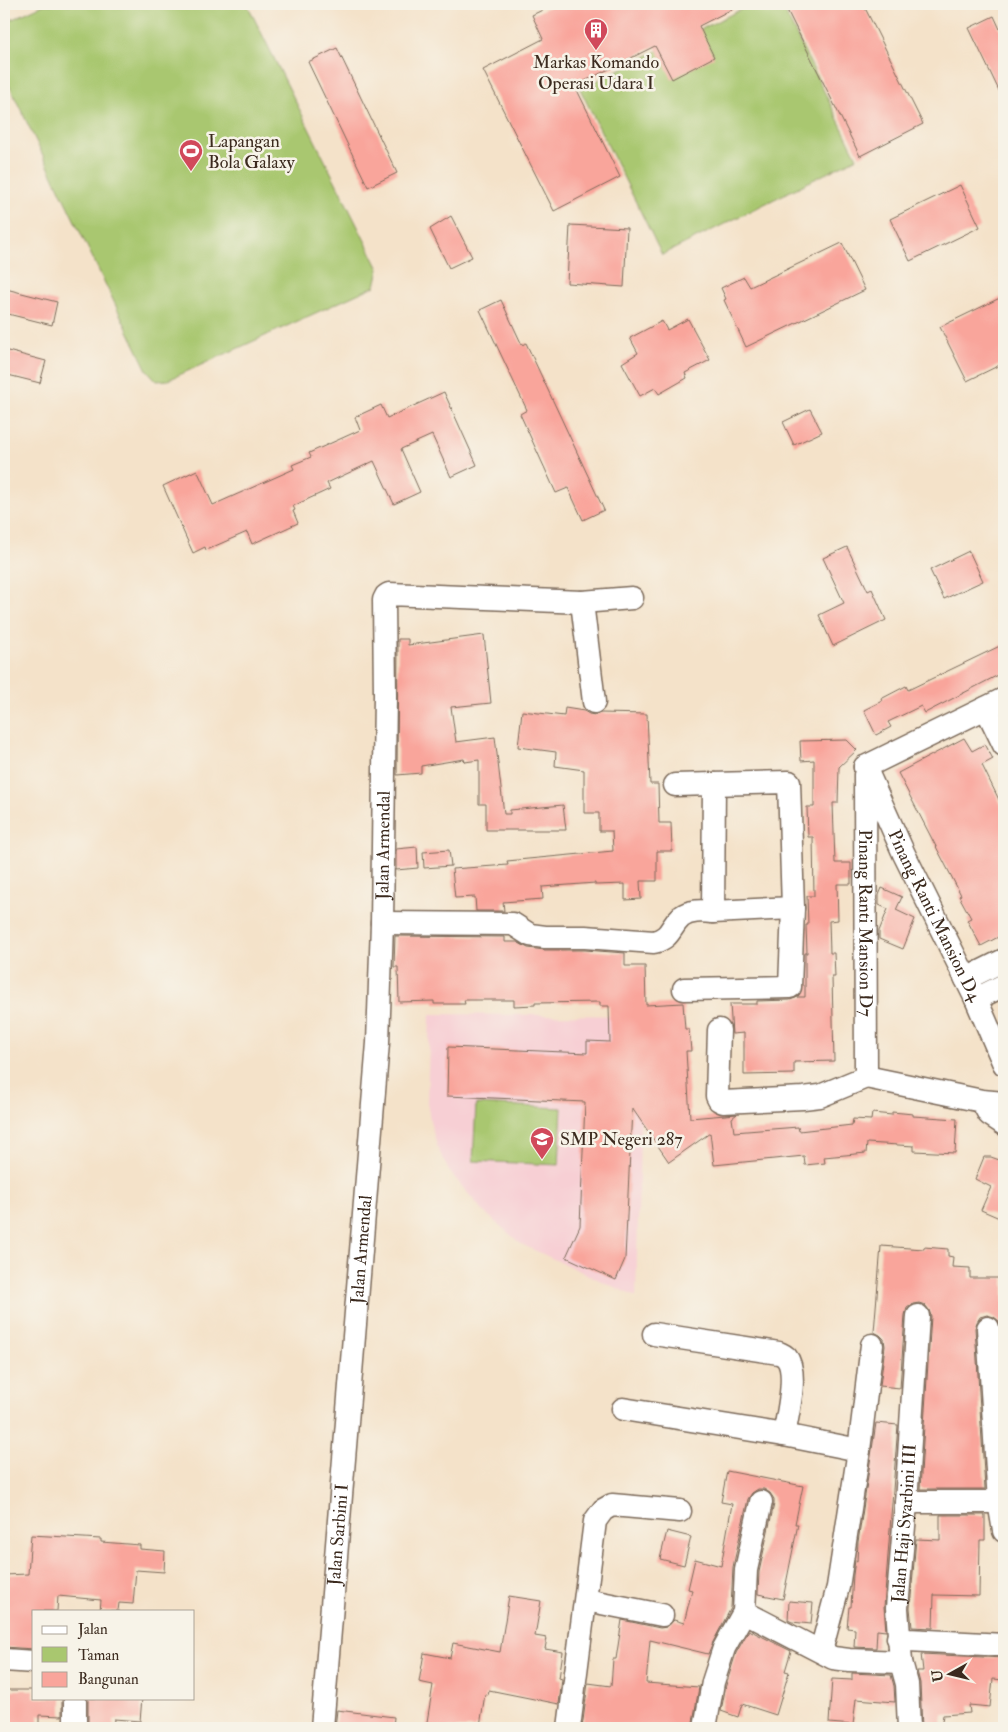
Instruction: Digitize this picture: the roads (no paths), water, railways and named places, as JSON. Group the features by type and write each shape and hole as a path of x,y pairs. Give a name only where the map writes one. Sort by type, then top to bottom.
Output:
{"street":[{"name":"Jalan Armendal","path":"354,1341 378,1043 382,923 385,695 384,600 390,594 582,602 632,598"},
{"path":"582,602 594,702"},
{"path":"865,767 995,704 1004,745"},
{"name":"Pinang Ranti Mansion D4","path":"865,767 904,854 976,999 1004,1064"},
{"name":"Pinang Ranti Mansion D7","path":"865,767 866,1077"},
{"path":"675,785 789,782 793,908 790,988 684,989"},
{"path":"713,912 714,784"},
{"path":"865,856 904,854"},
{"path":"382,923 513,924 530,935 545,938 585,937 654,942 664,939 681,917 695,911 713,912 793,908"},
{"path":"966,979 1004,960"},
{"path":"976,999 1004,985"},
{"path":"719,1030 717,1096 723,1102 820,1096 866,1077 993,1102 989,1114 1004,1124"},
{"name":"Jalan Haji Syarbini III","path":"909,1728 907,1684 901,1662 898,1638 898,1590 906,1503 918,1316"},
{"path":"988,1328 999,1502 1004,1530"},
{"path":"654,1334 779,1353 786,1357 790,1366 792,1387 784,1435"},
{"name":"Jalan Sarbini I","path":"322,1728 354,1341"},
{"path":"822,1651 838,1587 859,1450 872,1345"},
{"path":"623,1409 784,1435 859,1450"},
{"path":"705,1728 712,1682 724,1648 744,1612 746,1570 761,1502"},
{"path":"906,1503 999,1502"},
{"path":"570,1728 596,1521 603,1510 612,1505 680,1511"},
{"path":"586,1600 662,1615"},
{"path":"744,1612 833,1658 901,1662"},
{"path":"898,1638 1004,1645"},
{"path":"4,1660 32,1662"},
{"path":"75,1700 75,1728"}],"place":[{"name":"Markas Komando Operasi Udara I","path":"596,51"},
{"name":"Lapangan Bola Galaxy","path":"191,172"},
{"name":"SMP Negeri 287","path":"542,1160"}]}
